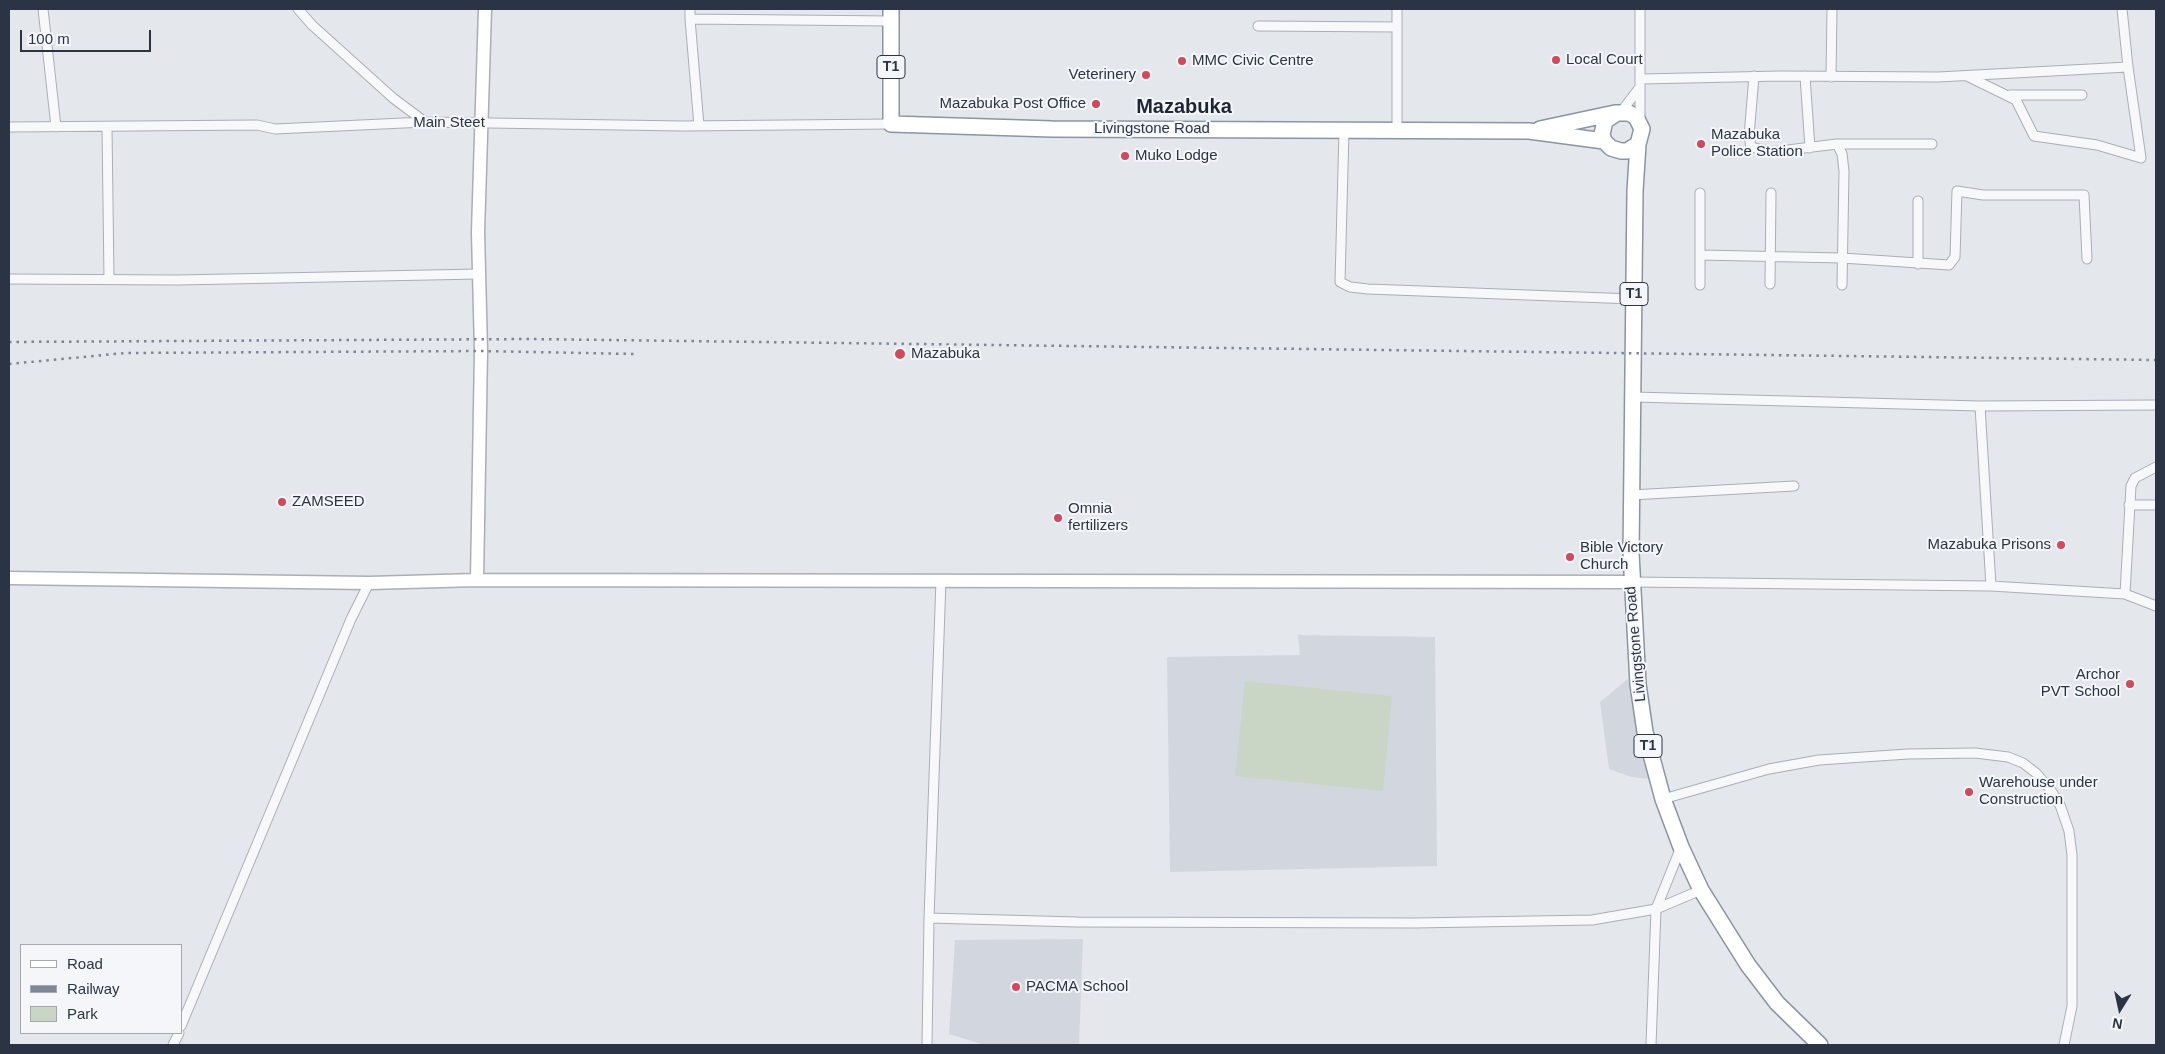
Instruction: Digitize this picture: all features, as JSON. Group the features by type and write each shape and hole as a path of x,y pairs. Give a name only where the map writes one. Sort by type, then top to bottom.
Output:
{"highway":[{"name":"T1","path":"891,15 891,124"},
{"name":"Livingstone Road","path":"1529,131 1619,112"},
{"path":"1604,141 1602,127 1605,121 1619,112 1636,117 1640,124"},
{"name":"Livingstone Road","path":"891,124 1052,129 1529,131 1604,141 1611,148 1621,151 1635,191"},
{"name":"Livingstone Road","path":"1640,124 1642,134 1638,144 1635,191 1631,582 1639,694 1645,732 1663,799 1681,847 1701,890 1748,965 1777,1003 1820,1045"},
{"path":"1621,151 1633,148 1638,144"}],"main road":[{"path":"477,580 481,350 478,232 485,9"},
{"path":"9,578 369,583 477,580 1631,582"}],"street":[{"path":"43,9 56,127"},
{"path":"298,9 312,25 393,98 425,122"},
{"path":"690,9 699,126"},
{"path":"1397,9 1397,130"},
{"path":"1640,9 1640,124"},
{"path":"1831,77 1832,9"},
{"path":"1967,76 2010,95 2017,101 2034,136 2090,144 2141,158 2122,9"},
{"path":"690,19 891,15"},
{"path":"1258,26 1397,27"},
{"path":"1619,112 1641,83 1754,76 1967,76 2128,67"},
{"path":"1754,76 1749,136 1751,147 1771,152 1837,144 1932,144"},
{"path":"1805,76 1810,148"},
{"path":"2010,95 2082,96"},
{"name":"Main Steet","path":"9,126 257,124 275,129 425,122 699,126 891,124"},
{"path":"107,126 109,279"},
{"path":"107,143 123,126"},
{"path":"1344,130 1340,282 1350,287 1368,289 1634,299"},
{"path":"1837,144 1842,154 1844,171 1842,285"},
{"path":"1700,255 1842,258 1949,265 1955,257 1957,191 1982,195 2084,195 2087,259"},
{"path":"1700,193 1700,285"},
{"path":"1770,284 1771,193"},
{"path":"1918,202 1918,264"},
{"path":"9,279 71,281 109,279 208,280 479,274"},
{"path":"1633,396 1980,406 2156,405"},
{"path":"1980,406 1991,586"},
{"path":"2125,594 2129,505 2132,481 2156,467"},
{"path":"1632,495 1794,486"},
{"path":"2129,505 2156,505"},
{"path":"927,1045 929,918 941,580"},
{"path":"1631,582 1991,586 2125,594 2156,606"},
{"path":"182,1024 352,619 369,583"},
{"path":"1663,799 1769,769 1819,760 1908,754 1975,753 2008,757 2023,763 2036,773 2050,789 2060,805 2069,831 2072,863 2072,1006 2064,1045"},
{"path":"1651,1045 1656,909 1681,847"},
{"path":"929,918 1077,922 1415,923 1592,920 1656,909 1701,890"}],"shaded area":[{"path":"1298,635 1435,637 1437,866 1170,872 1167,657 1300,655"},
{"path":"1628,679 1649,779 1632,777 1609,769 1600,702"},
{"name":"PACMA School","path":"1083,939 1079,1045 985,1045 949,1034 955,940"}],"green space":[{"path":"1245,681 1392,696 1383,791 1235,776"}],"railway":[{"path":"9,342 530,339 2156,360"},
{"path":"9,364 125,353 481,351 635,354"}],"place":[{"name":"Local Court","path":"1556,60"},
{"name":"MMC Civic Centre","path":"1182,61"},
{"name":"Veterinery","path":"1146,75"},
{"name":"Mazabuka Post Office","path":"1096,104"},
{"name":"Mazabuka Police Station","path":"1701,144"},
{"name":"Muko Lodge","path":"1125,156"},
{"name":"Mazabuka","path":"900,354"},
{"name":"ZAMSEED","path":"282,502"},
{"name":"Omnia fertilizers","path":"1058,518"},
{"name":"Mazabuka Prisons","path":"2061,545"},
{"name":"Bible Victory Church","path":"1570,557"},
{"name":"Archor PVT School","path":"2130,684"},
{"name":"Warehouse under Construction","path":"1969,792"},
{"name":"PACMA School","path":"1016,987"}],"district":[{"name":"Mazabuka","path":"1184,107"}]}
